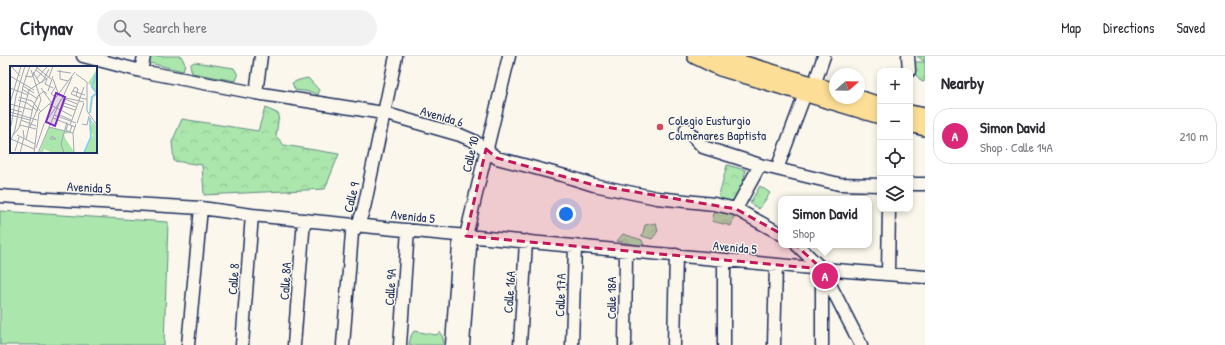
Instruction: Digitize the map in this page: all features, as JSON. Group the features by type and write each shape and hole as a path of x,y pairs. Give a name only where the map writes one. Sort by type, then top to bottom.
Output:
{"main road":[{"path":"694,56 720,68 810,90 877,115"},
{"path":"718,56 796,79 810,90 829,91"},
{"path":"865,100 877,103"},
{"path":"913,114 925,116"},
{"path":"913,125 925,128"}],"street":[{"name":"Avenida 6","path":"84,56 141,71 256,93 383,113 460,135 474,141 497,158 594,185 657,198 714,204 736,209 778,232"},
{"path":"141,71 144,56"},
{"path":"256,93 261,56"},
{"name":"Calle 9","path":"343,345 352,233 358,225 364,208 396,56"},
{"name":"Calle 10","path":"452,345 459,245 466,236 509,56"},
{"path":"777,169 824,56"},
{"path":"908,56 909,68"},
{"path":"686,129 703,147 760,165 838,184 877,185"},
{"path":"736,209 760,165"},
{"path":"913,184 925,184"},
{"name":"Avenida 5","path":"0,196 201,208 252,215 822,269"},
{"path":"197,345 188,345 201,208"},
{"path":"888,274 889,212"},
{"name":"Calle 8","path":"242,345 252,215"},
{"name":"Calle 8A","path":"294,345 304,220"},
{"name":"Calle 9A","path":"400,345 408,230"},
{"name":"Calle 10","path":"462,345 470,247 466,236"},
{"name":"Calle 16A","path":"520,345 526,241"},
{"name":"Calle 17A","path":"572,345 575,246"},
{"path":"800,248 822,269 861,345"},
{"name":"Calle 18A","path":"625,345 626,251"},
{"path":"674,345 676,255"},
{"path":"724,260 724,345"},
{"path":"774,345 776,265"},
{"path":"822,269 925,276"},
{"path":"822,269 822,345"}],"highlighted area":[{"path":"486,149 497,158 594,185 736,209 787,237 822,269 466,236"}],"green space":[{"path":"146,56 181,56 185,64 183,71 145,62"},
{"path":"917,56 925,56 925,62"},
{"path":"194,62 234,68 238,75 236,81 192,73 190,65"},
{"path":"913,62 925,62 925,81 922,82 913,71"},
{"path":"308,78 319,90 318,95 311,92 295,90 292,83"},
{"path":"265,108 279,114 276,136 284,145 339,154 325,189 204,195 202,165 174,161 172,142 182,119 258,131"},
{"path":"727,165 746,170 731,226 712,221"},
{"path":"760,186 770,193 759,209 750,203"},
{"path":"0,211 168,222 164,345 0,345"},
{"path":"656,223 658,231 652,239 642,236 645,225"},
{"path":"623,234 642,240 644,246 617,241"},
{"path":"414,331 436,335 440,332 444,345 409,345"}],"place":[{"name":"Colegio Eusturgio Colmenares Baptista","path":"660,127"},
{"name":"Simon David","path":"825,276"}]}
